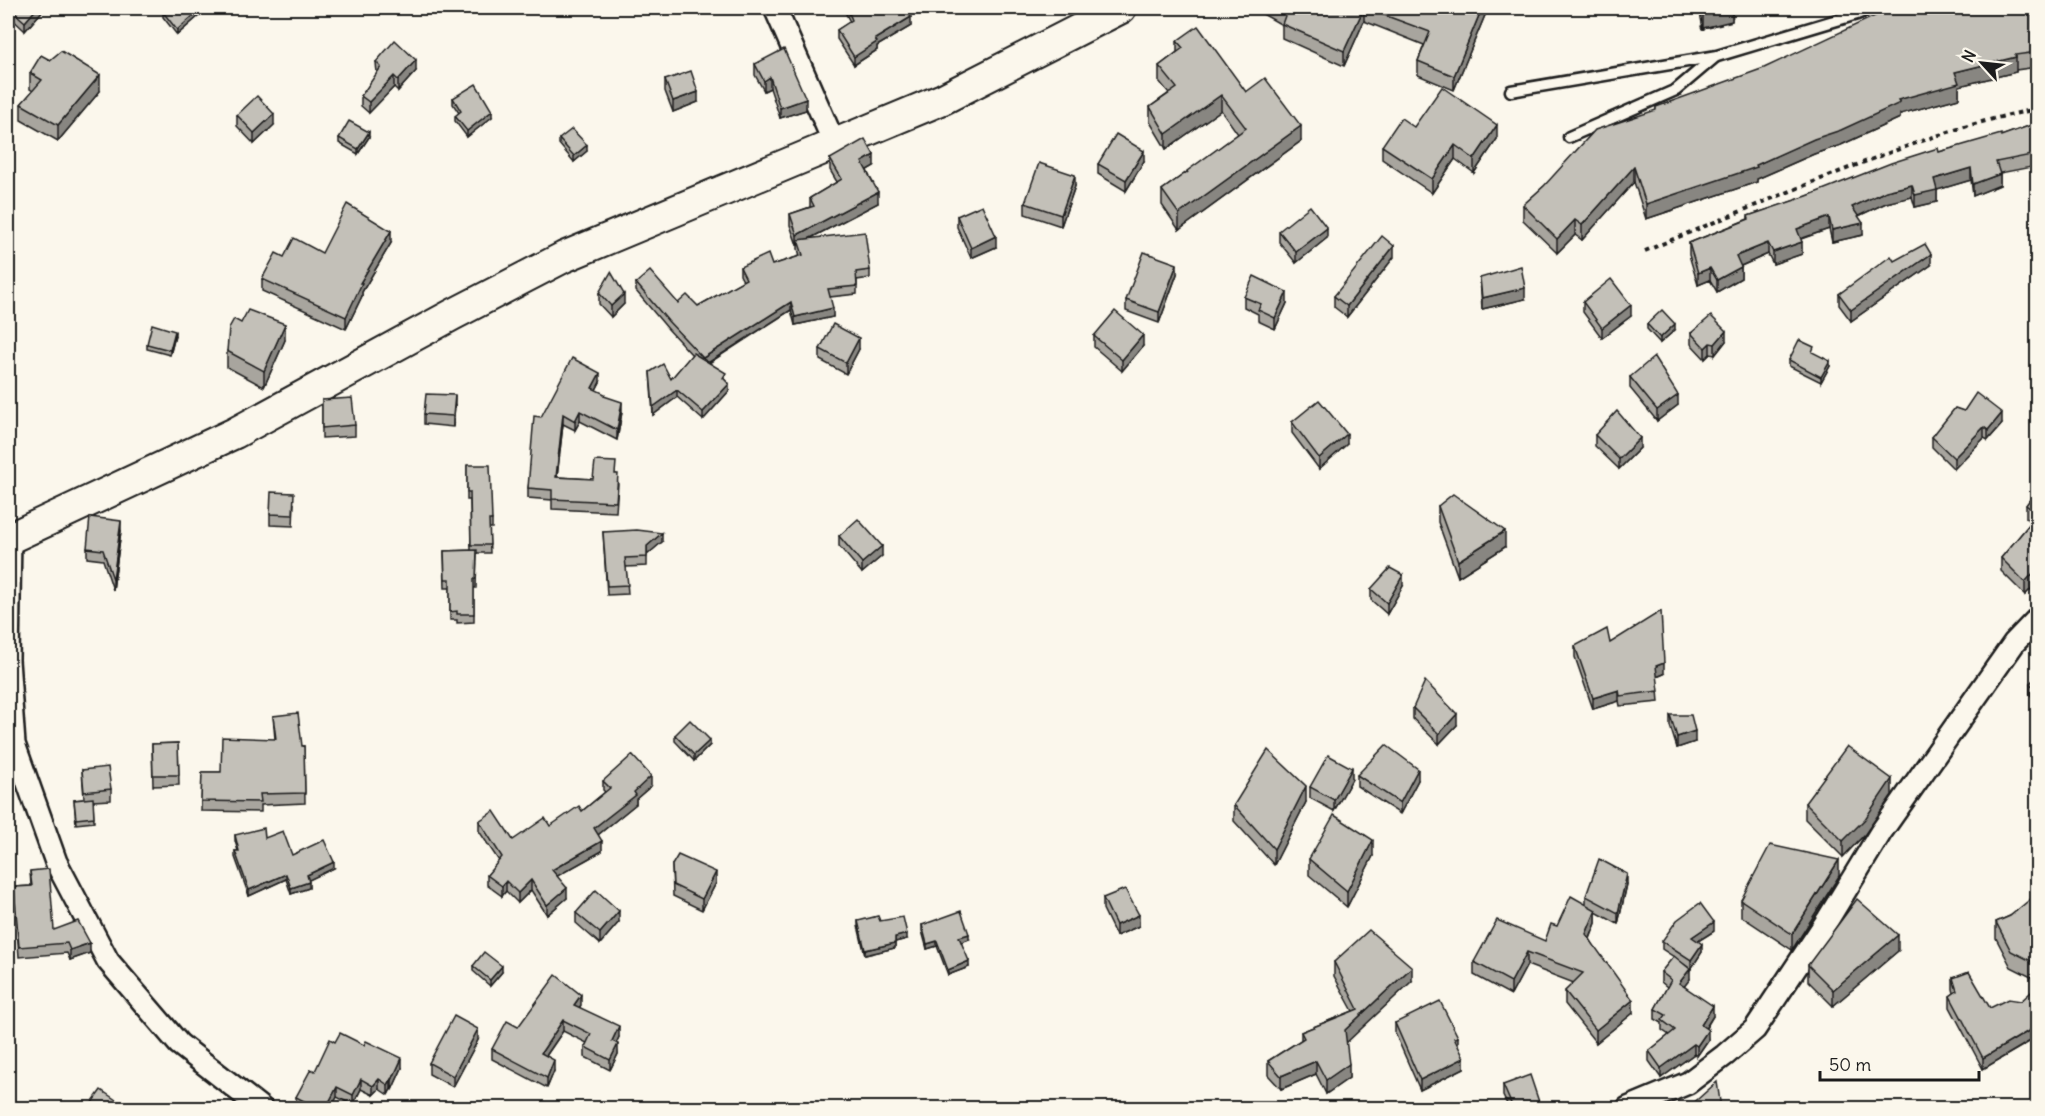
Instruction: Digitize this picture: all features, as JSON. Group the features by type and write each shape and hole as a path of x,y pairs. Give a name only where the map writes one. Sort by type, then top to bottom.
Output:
{"street":[{"path":"775,8 835,145"},
{"path":"261,1108 179,1044 108,961 56,862 14,744 8,660 9,538 235,433 564,257 943,99 1121,8"},
{"path":"1628,1108 1688,1083 1755,1029 1828,919 1881,832 2014,644 2037,618"}],"lane":[{"path":"1511,91 1717,56 1871,8"},
{"path":"1569,137 1676,90 1717,56"}],"path":[{"path":"1701,18 1703,28 1732,21 1730,8"},
{"path":"1645,251 1787,191 1925,139 2000,116 2037,109"}],"building":[{"path":"9,8 37,8 25,22"},
{"path":"170,8 202,8 177,30 163,12"},
{"path":"847,8 905,8 911,17 875,39 877,42 854,57 837,30 852,20"},
{"path":"1277,8 1364,8 1344,51 1282,24 1286,13"},
{"path":"1365,8 1482,8 1454,76 1418,61 1430,32"},
{"path":"1702,8 1727,8 1703,14"},
{"path":"1892,8 2037,8 2037,52 2015,55 2016,57 1955,72 1959,83 1898,100 1900,103 1841,130 1814,139 1756,165 1757,167 1646,204 1634,167 1582,225 1575,220 1557,239 1523,205 1544,186 1595,130 1656,110 1656,107 1764,68"},
{"path":"1198,26 1246,92 1265,78 1301,126 1179,214 1162,190 1246,128 1221,95 1166,134 1150,107 1177,88 1159,66 1183,48 1177,41"},
{"path":"395,40 416,60 398,80 394,76 369,102 361,96 381,67 376,62"},
{"path":"784,49 806,99 780,108 770,77 764,81 755,64"},
{"path":"61,51 100,75 58,125 21,104 42,80 30,73 41,55 50,60"},
{"path":"691,71 698,92 673,101 665,80"},
{"path":"476,84 492,111 467,131 455,116 461,111 453,98"},
{"path":"1442,87 1497,125 1474,159 1455,145 1432,179 1382,146 1401,118 1414,127"},
{"path":"257,96 274,114 254,133 237,115"},
{"path":"349,121 369,132 358,149 339,138"},
{"path":"2037,123 2037,167 2031,155 1996,162 2000,174 1973,184 1971,168 1934,179 1937,190 1915,195 1912,185 1886,191 1852,207 1863,223 1832,230 1829,217 1797,229 1802,242 1773,252 1768,243 1736,256 1741,267 1717,280 1710,268 1698,273 1689,243 1749,219 1748,216 1891,163 1938,148 1939,152 2001,134 2001,136"},
{"path":"572,129 587,145 574,156 559,139"},
{"path":"1116,134 1144,151 1126,180 1098,164"},
{"path":"865,139 874,155 862,162 878,192 797,235 790,214 814,206 810,198 842,179 830,159"},
{"path":"1039,163 1075,175 1061,215 1025,203"},
{"path":"347,204 391,231 360,283 362,283 346,317 262,279 276,253 284,257 294,238 322,253"},
{"path":"982,205 996,236 971,248 957,216"},
{"path":"1310,206 1327,228 1296,252 1279,231"},
{"path":"865,232 870,270 856,272 857,286 828,289 833,308 795,317 791,302 703,358 636,283 650,271 678,303 687,295 698,306 746,279 740,267 768,254 772,265 803,255 798,240"},
{"path":"1382,236 1394,246 1347,306 1334,296"},
{"path":"1925,244 1931,254 1851,310 1839,294 1891,256 1894,261"},
{"path":"1144,252 1177,264 1159,312 1126,300"},
{"path":"1521,266 1525,288 1482,298 1480,278"},
{"path":"611,272 624,294 611,306 599,293"},
{"path":"1254,276 1287,292 1275,318 1258,310 1261,304 1244,297"},
{"path":"1611,279 1631,305 1602,328 1583,302"},
{"path":"248,310 285,324 264,371 227,351 229,328 234,319 241,323"},
{"path":"1662,310 1675,324 1660,338 1647,324"},
{"path":"1115,311 1143,335 1122,360 1094,336"},
{"path":"1711,316 1726,331 1715,344 1710,343 1705,348 1691,333"},
{"path":"152,324 175,331 170,350 147,344"},
{"path":"833,324 859,338 846,363 820,349"},
{"path":"1799,340 1814,347 1812,352 1830,361 1821,377 1789,360"},
{"path":"693,353 726,373 723,378 729,384 703,412 677,390 653,407 650,372 663,364 671,379"},
{"path":"1654,357 1678,395 1657,410 1630,377"},
{"path":"572,358 600,373 592,388 605,394 604,396 622,402 617,430 580,411 575,421 563,414 556,477 593,479 595,461 616,462 615,474 618,474 616,502 552,499 552,490 528,488 534,416 541,417"},
{"path":"1976,393 2002,413 1988,430 1984,427 1954,458 1932,437 1955,408 1964,411"},
{"path":"426,394 455,395 453,416 424,414"},
{"path":"352,398 355,425 322,428 322,400"},
{"path":"1319,400 1347,434 1319,458 1292,422"},
{"path":"1617,411 1640,438 1619,459 1595,435"},
{"path":"467,465 490,465 492,520 489,520 490,545 471,545"},
{"path":"2037,490 2037,513 2026,505"},
{"path":"271,492 294,493 293,515 270,514"},
{"path":"1453,494 1505,531 1458,561 1438,506"},
{"path":"2037,515 2037,569 2025,582 2001,558"},
{"path":"90,517 121,521 113,579 103,550 87,548"},
{"path":"858,519 882,546 862,563 839,536"},
{"path":"637,530 662,533 647,546 647,557 625,558 628,585 607,586 603,532"},
{"path":"477,550 474,614 450,612 450,579 445,579 444,551"},
{"path":"1390,568 1403,575 1387,603 1371,589"},
{"path":"1661,611 1664,663 1656,666 1659,691 1620,696 1619,690 1593,698 1575,646 1607,629 1610,643"},
{"path":"2037,677 2037,693 2030,683"},
{"path":"1425,681 1457,714 1439,734 1413,708"},
{"path":"298,713 302,746 304,746 305,793 260,794 261,802 201,801 202,772 221,772 222,737 276,739 273,716"},
{"path":"1670,715 1691,715 1695,731 1677,737"},
{"path":"690,720 710,740 694,755 675,735"},
{"path":"178,743 179,775 153,775 152,744"},
{"path":"1386,745 1418,769 1400,803 1357,775"},
{"path":"1847,746 1892,779 1865,819 1843,841 1805,803"},
{"path":"1268,750 1306,786 1274,849 1234,805"},
{"path":"632,755 651,776 634,792 636,795 594,828 602,841 552,870 567,888 547,905 531,880 518,893 506,881 502,886 487,875 502,857 479,821 494,811 513,840 545,818 550,826 579,806 582,811 610,788 603,781"},
{"path":"1328,755 1352,768 1334,800 1310,787"},
{"path":"108,767 111,789 84,792 82,770"},
{"path":"93,798 94,817 76,819 74,800"},
{"path":"1334,815 1373,840 1347,891 1309,859"},
{"path":"264,828 265,838 283,831 292,855 324,840 334,862 307,875 309,882 291,888 286,874 249,890 235,851 239,851 235,835"},
{"path":"1770,845 1839,860 1792,934 1741,900"},
{"path":"678,855 716,872 702,899 673,885 672,865"},
{"path":"1599,859 1627,874 1618,913 1586,896"},
{"path":"49,869 54,930 78,921 90,943 70,950 67,943 19,947 14,887 32,886 30,871"},
{"path":"1125,889 1139,915 1116,925 1103,898"},
{"path":"596,890 619,911 600,933 576,913"},
{"path":"1571,896 1596,910 1586,934 1633,1000 1596,1030 1565,991 1583,973 1527,952 1511,982 1474,962 1497,920 1545,941 1551,924 1557,926"},
{"path":"2033,897 2037,901 2037,964 2011,951 1996,922 2010,916"},
{"path":"1857,899 1898,935 1833,990 1808,965"},
{"path":"1700,903 1714,922 1692,937 1702,944 1691,960 1662,941 1677,920"},
{"path":"961,911 969,934 959,937 969,961 948,970 937,941 927,944 922,925"},
{"path":"878,916 880,921 903,917 907,934 895,937 895,943 865,950 858,921"},
{"path":"1369,930 1412,967 1345,1030 1349,1064 1326,1080 1316,1061 1281,1076 1268,1061 1304,1038 1301,1032 1358,1009 1334,962"},
{"path":"484,952 502,966 490,980 473,966"},
{"path":"1674,956 1690,969 1679,983 1713,1006 1701,1025 1708,1030 1697,1046 1694,1044 1661,1068 1649,1051 1675,1030 1662,1020 1666,1015 1655,1009 1671,980 1661,972"},
{"path":"1969,972 1990,1008 2008,999 2021,1001 2037,987 2037,1026 1983,1058 1950,996 1957,991 1953,978"},
{"path":"556,975 581,995 574,1005 619,1026 612,1041 618,1044 610,1060 585,1047 591,1034 563,1020 541,1053 554,1060 547,1078 492,1049 507,1021 518,1027"},
{"path":"1440,1001 1458,1037 1454,1038 1464,1058 1420,1080 1395,1023"},
{"path":"454,1016 478,1029 453,1076 429,1063"},
{"path":"340,1033 364,1045 366,1041 402,1058 388,1085 379,1079 373,1086 361,1079 353,1095 337,1087 326,1108 318,1108 296,1097 311,1069 315,1071 330,1039 335,1042"},
{"path":"1530,1075 1541,1108 1513,1108 1503,1085"},
{"path":"1717,1082 1721,1108 1689,1108 1689,1107"},
{"path":"101,1090 128,1108 88,1108"}]}
